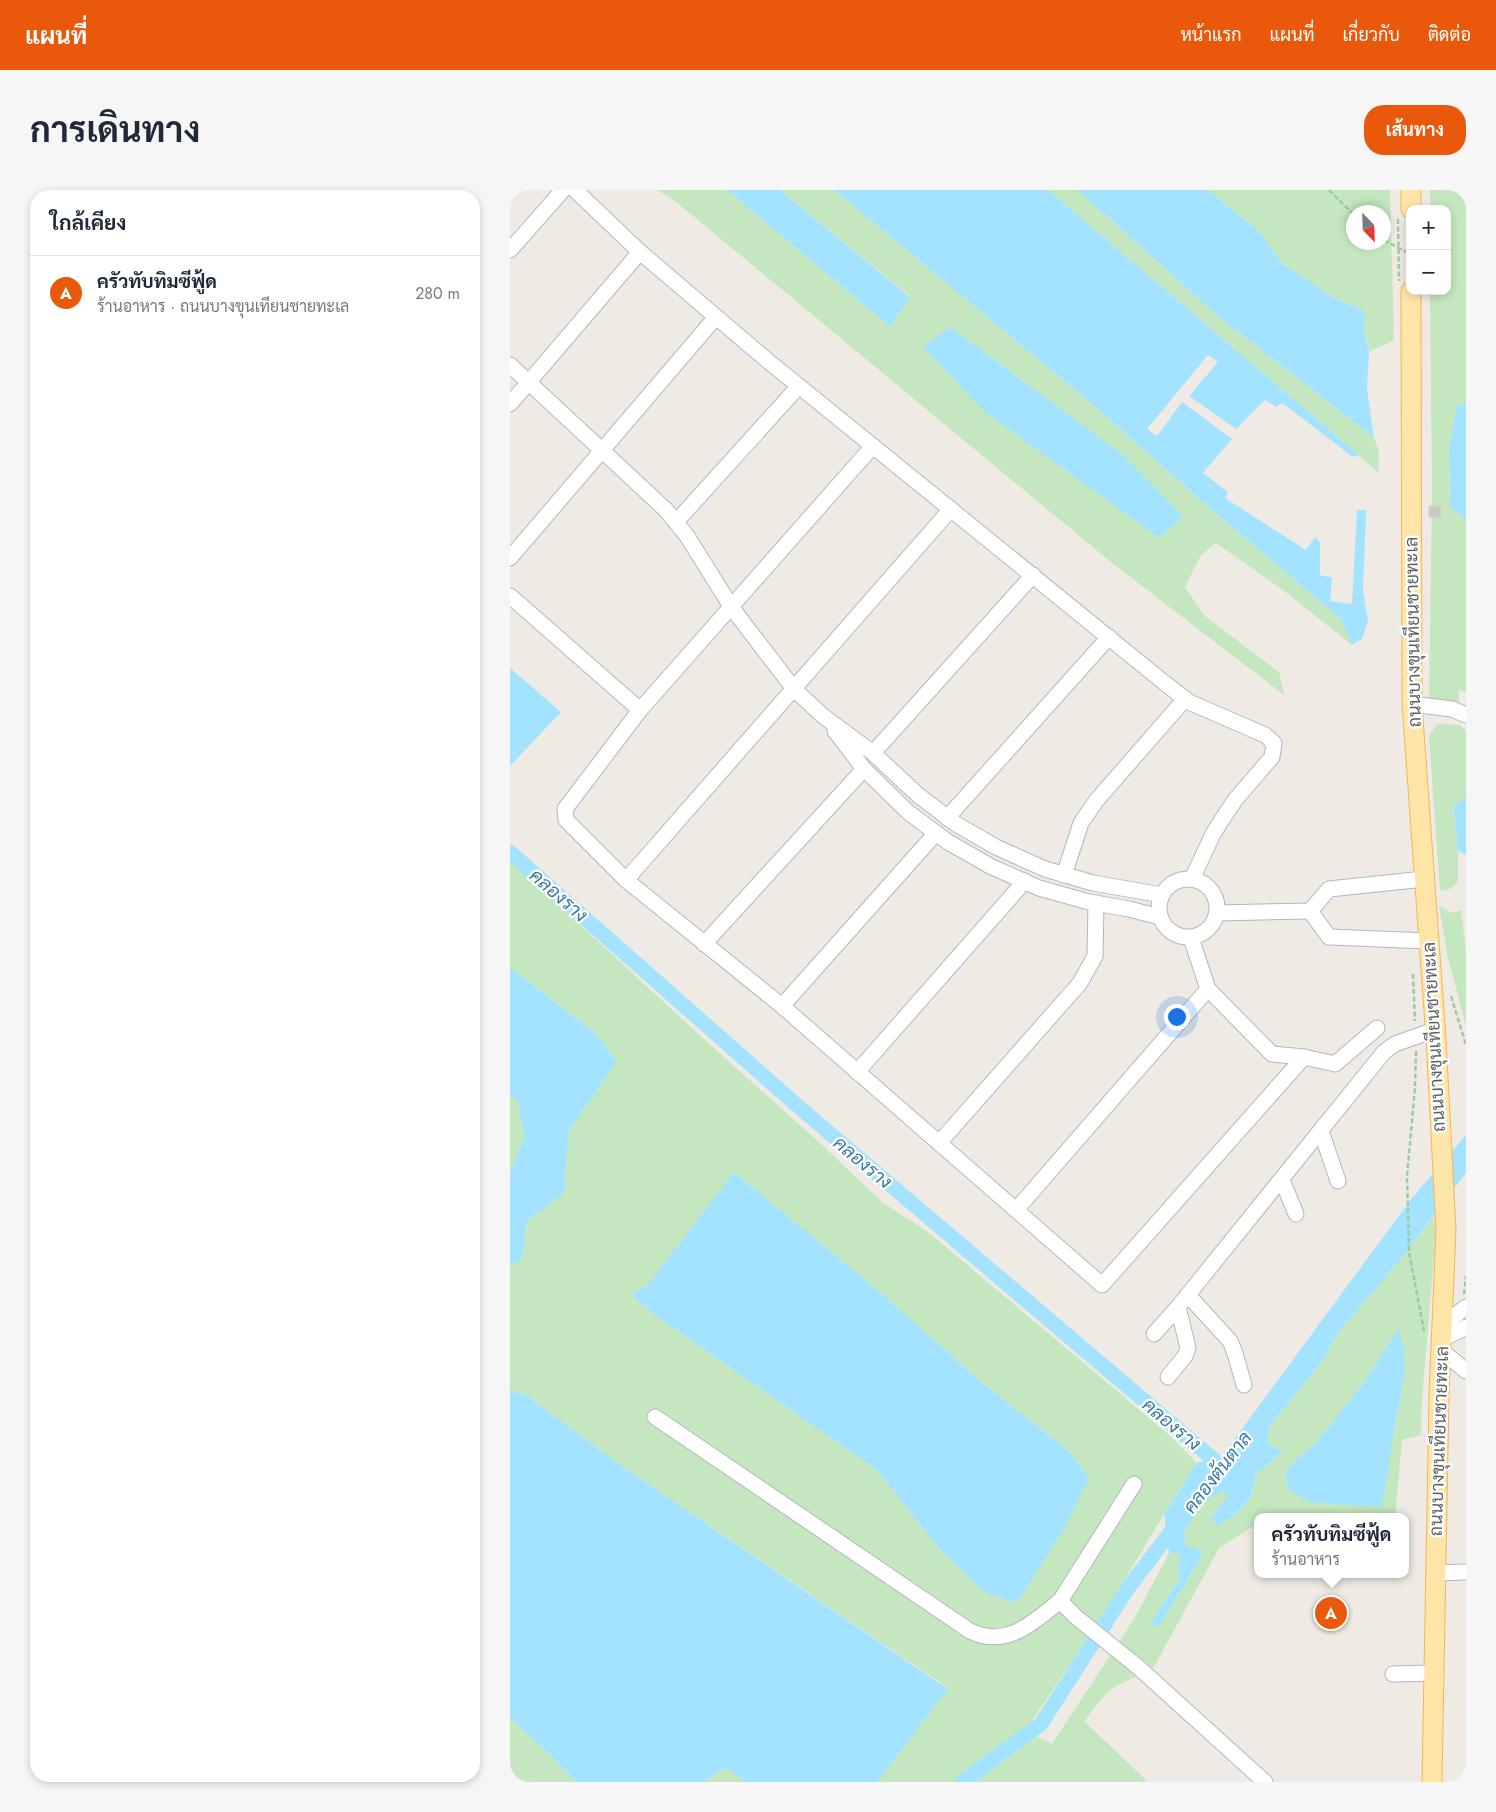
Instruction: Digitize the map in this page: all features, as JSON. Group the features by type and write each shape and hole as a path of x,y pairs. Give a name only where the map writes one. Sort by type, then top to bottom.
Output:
{"main road":[{"path":"1411,190 1411,205"},
{"name":"ถนนบางขุนเทียนชายทะเล","path":"1411,295 1412,704 1429,941 1446,1229 1435,1573 1432,1782"}],"street":[{"path":"510,250 563,190"},
{"path":"576,190 640,252 716,317 1185,699 1265,735 1274,743 1272,757 1235,800 1223,818 1213,834 1192,879"},
{"path":"510,404 640,252"},
{"path":"510,558 716,317"},
{"path":"510,365 666,510 687,536 732,608 794,689 823,716 873,753 918,795 947,818 996,848 1045,869 1093,883 1162,895"},
{"path":"676,522 799,386"},
{"path":"873,446 640,710 566,809 564,814 566,820 626,880 782,1006 1102,1285 1304,1057"},
{"path":"626,880 951,509"},
{"path":"873,753 1033,575"},
{"path":"510,596 640,710"},
{"path":"947,818 1109,637"},
{"path":"1064,874 1081,823 1096,801 1185,699"},
{"path":"1412,704 1452,710 1466,715"},
{"path":"823,716 864,769 908,812 948,842 990,866 1039,888 1160,917"},
{"path":"704,944 864,769"},
{"path":"782,1006 936,833"},
{"path":"1192,879 1201,882 1209,887 1217,904 1214,922 1208,930 1191,938 1181,937 1172,933 1164,926 1160,917 1159,907 1162,895 1173,883 1192,879"},
{"path":"1217,913 1310,911 1328,889 1424,879"},
{"path":"857,1072 1025,881"},
{"path":"939,1143 1080,983 1095,956 1096,903"},
{"path":"1310,911 1329,937 1429,941"},
{"path":"1191,938 1208,989 1272,1054 1304,1057 1335,1064 1377,1028"},
{"path":"1016,1210 1208,989"},
{"path":"1154,1334 1282,1180 1384,1052 1395,1044 1434,1030"},
{"path":"1321,1132 1338,1181"},
{"path":"1282,1180 1296,1214"},
{"path":"1188,1295 1230,1341 1236,1353 1244,1384"},
{"path":"1168,1377 1185,1356 1188,1348 1178,1307"},
{"path":"1442,1339 1466,1307"},
{"path":"1442,1339 1466,1327"},
{"path":"1442,1339 1466,1371"},
{"path":"655,1417 970,1631 982,1637 1001,1637 1020,1631 1060,1601 1134,1484"},
{"path":"1435,1573 1466,1572"},
{"path":"1060,1601 1265,1782"},
{"path":"1393,1674 1433,1673"}],"path":[{"path":"1329,190 1346,207"},
{"path":"1391,244 1406,252"},
{"name":"ถนนบางขุนเทียนชายทะเล","path":"1450,993 1466,1045"},
{"path":"1407,1176 1409,1252"},
{"path":"1465,1280 1466,1276"}],"green space":[{"path":"657,190 727,190 890,327 910,296 780,190 834,190 1086,399 1213,511 1341,619 1352,645 1283,590 1216,543 1201,555 1185,587 1205,616 1279,672 1284,695 1112,563 675,201"},
{"path":"1048,190 1077,190 1219,317 1374,438 1379,451 1378,472"},
{"path":"1208,190 1390,190 1390,205 1346,205 1346,250 1391,250 1391,228 1394,340 1369,352 1364,333 1365,311 1333,297 1282,263 1258,230"},
{"path":"1430,190 1466,190 1466,404 1457,405 1449,446 1450,506 1466,520 1466,692 1459,690 1459,704 1429,701 1432,495 1430,295 1451,295 1451,205 1430,205"},
{"path":"1437,724 1460,725 1466,731 1466,798 1453,806 1458,851 1458,882 1450,889 1440,891 1429,736"},
{"path":"510,860 882,1202 928,1232 1167,1433 1197,1463 1107,1609 1025,1731 1052,1744 1134,1619 1169,1553 1179,1552 1179,1581 1162,1604 1152,1625 1159,1627 1200,1559 1186,1546 1183,1531 1205,1500 1224,1491 1229,1495 1211,1517 1228,1520 1251,1497 1256,1474 1282,1452 1267,1443 1269,1427 1319,1366 1340,1330 1400,1260 1434,1216 1436,1232 1422,1399 1421,1435 1402,1440 1395,1513 1254,1513 1254,1527 1219,1548 1154,1667 1109,1690 1084,1721 1148,1782 877,1782 948,1688 615,1461 525,1394 510,1391 510,1265 522,1259 527,1221 564,1193 569,1131 617,1061 594,1032 510,967","holes":["650,1282 888,1299 979,1380 1069,1451 1089,1478 939,1549 877,1470 653,1314 632,1295","1398,1329 1404,1376 1393,1436 1285,1471 1318,1440 1364,1382"]},
{"path":"1439,906 1452,913 1461,910 1466,951 1466,1026 1447,953"},
{"path":"510,1096 518,1100 524,1137 510,1175"},
{"path":"510,1717 577,1782 510,1782"},
{"path":"731,1769 744,1782 705,1782 719,1770"}],"water":[{"path":"727,190 780,190 910,297 890,327"},
{"path":"834,190 1048,190 1359,455 1353,457 1282,403 1276,407 1265,400 1236,429 1189,396 1218,362 1208,355 1147,429 1157,436 1182,402 1232,439 1203,473 1228,492 1225,498 1306,550 1315,537 1320,542 1320,575 1332,578 1330,601 1352,604 1357,510 1366,510 1363,591 1368,621 1362,639 1352,645 1341,619 1213,511 1086,399"},
{"path":"1077,190 1208,190 1258,230 1282,263 1333,297 1365,311 1364,333 1369,352 1367,389 1374,438 1219,317"},
{"path":"950,327 1122,454 1183,517 1159,538 985,412 923,347"},
{"path":"1466,404 1466,520 1450,506 1449,446 1457,405"},
{"path":"510,668 561,712 510,766"},
{"path":"1466,798 1466,855 1458,851 1453,806"},
{"path":"510,967 594,1032 617,1061 569,1131 564,1193 527,1221 522,1260 510,1265 510,1175 524,1137 518,1100 510,1096"},
{"path":"1466,1135 1466,1173 1400,1260 1340,1330 1319,1366 1269,1427 1267,1443 1282,1452 1256,1474 1251,1497 1240,1510 1228,1520 1218,1525 1211,1518 1228,1495 1224,1491 1205,1500 1184,1531 1186,1546 1202,1551 1200,1559 1159,1627 1151,1625 1162,1604 1179,1581 1179,1553 1169,1553 1164,1514 1197,1463 1222,1456 1412,1198"},
{"path":"734,1172 888,1299 979,1380 1069,1451 1089,1478 1063,1531 1019,1599 1013,1602 984,1592 939,1549 877,1470 653,1314 632,1295 650,1282"},
{"path":"1398,1329 1402,1342 1405,1368 1387,1481 1380,1507 1309,1502 1288,1489 1285,1471 1318,1440 1364,1382"},
{"path":"510,1391 525,1394 615,1461 948,1689 877,1782 744,1782 730,1769 719,1770 705,1782 577,1782 510,1717"}],"building":[{"path":"1429,506 1441,507 1440,518 1429,517"}],"waterway":[{"name":"คลองราง","path":"510,852 800,1108 1221,1466"},
{"name":"คลองต้นตาล","path":"962,1782 1041,1724 1128,1588 1179,1521"}],"place":[{"name":"ครัวทับทิมซีฟู้ด","path":"1331,1613"}]}
